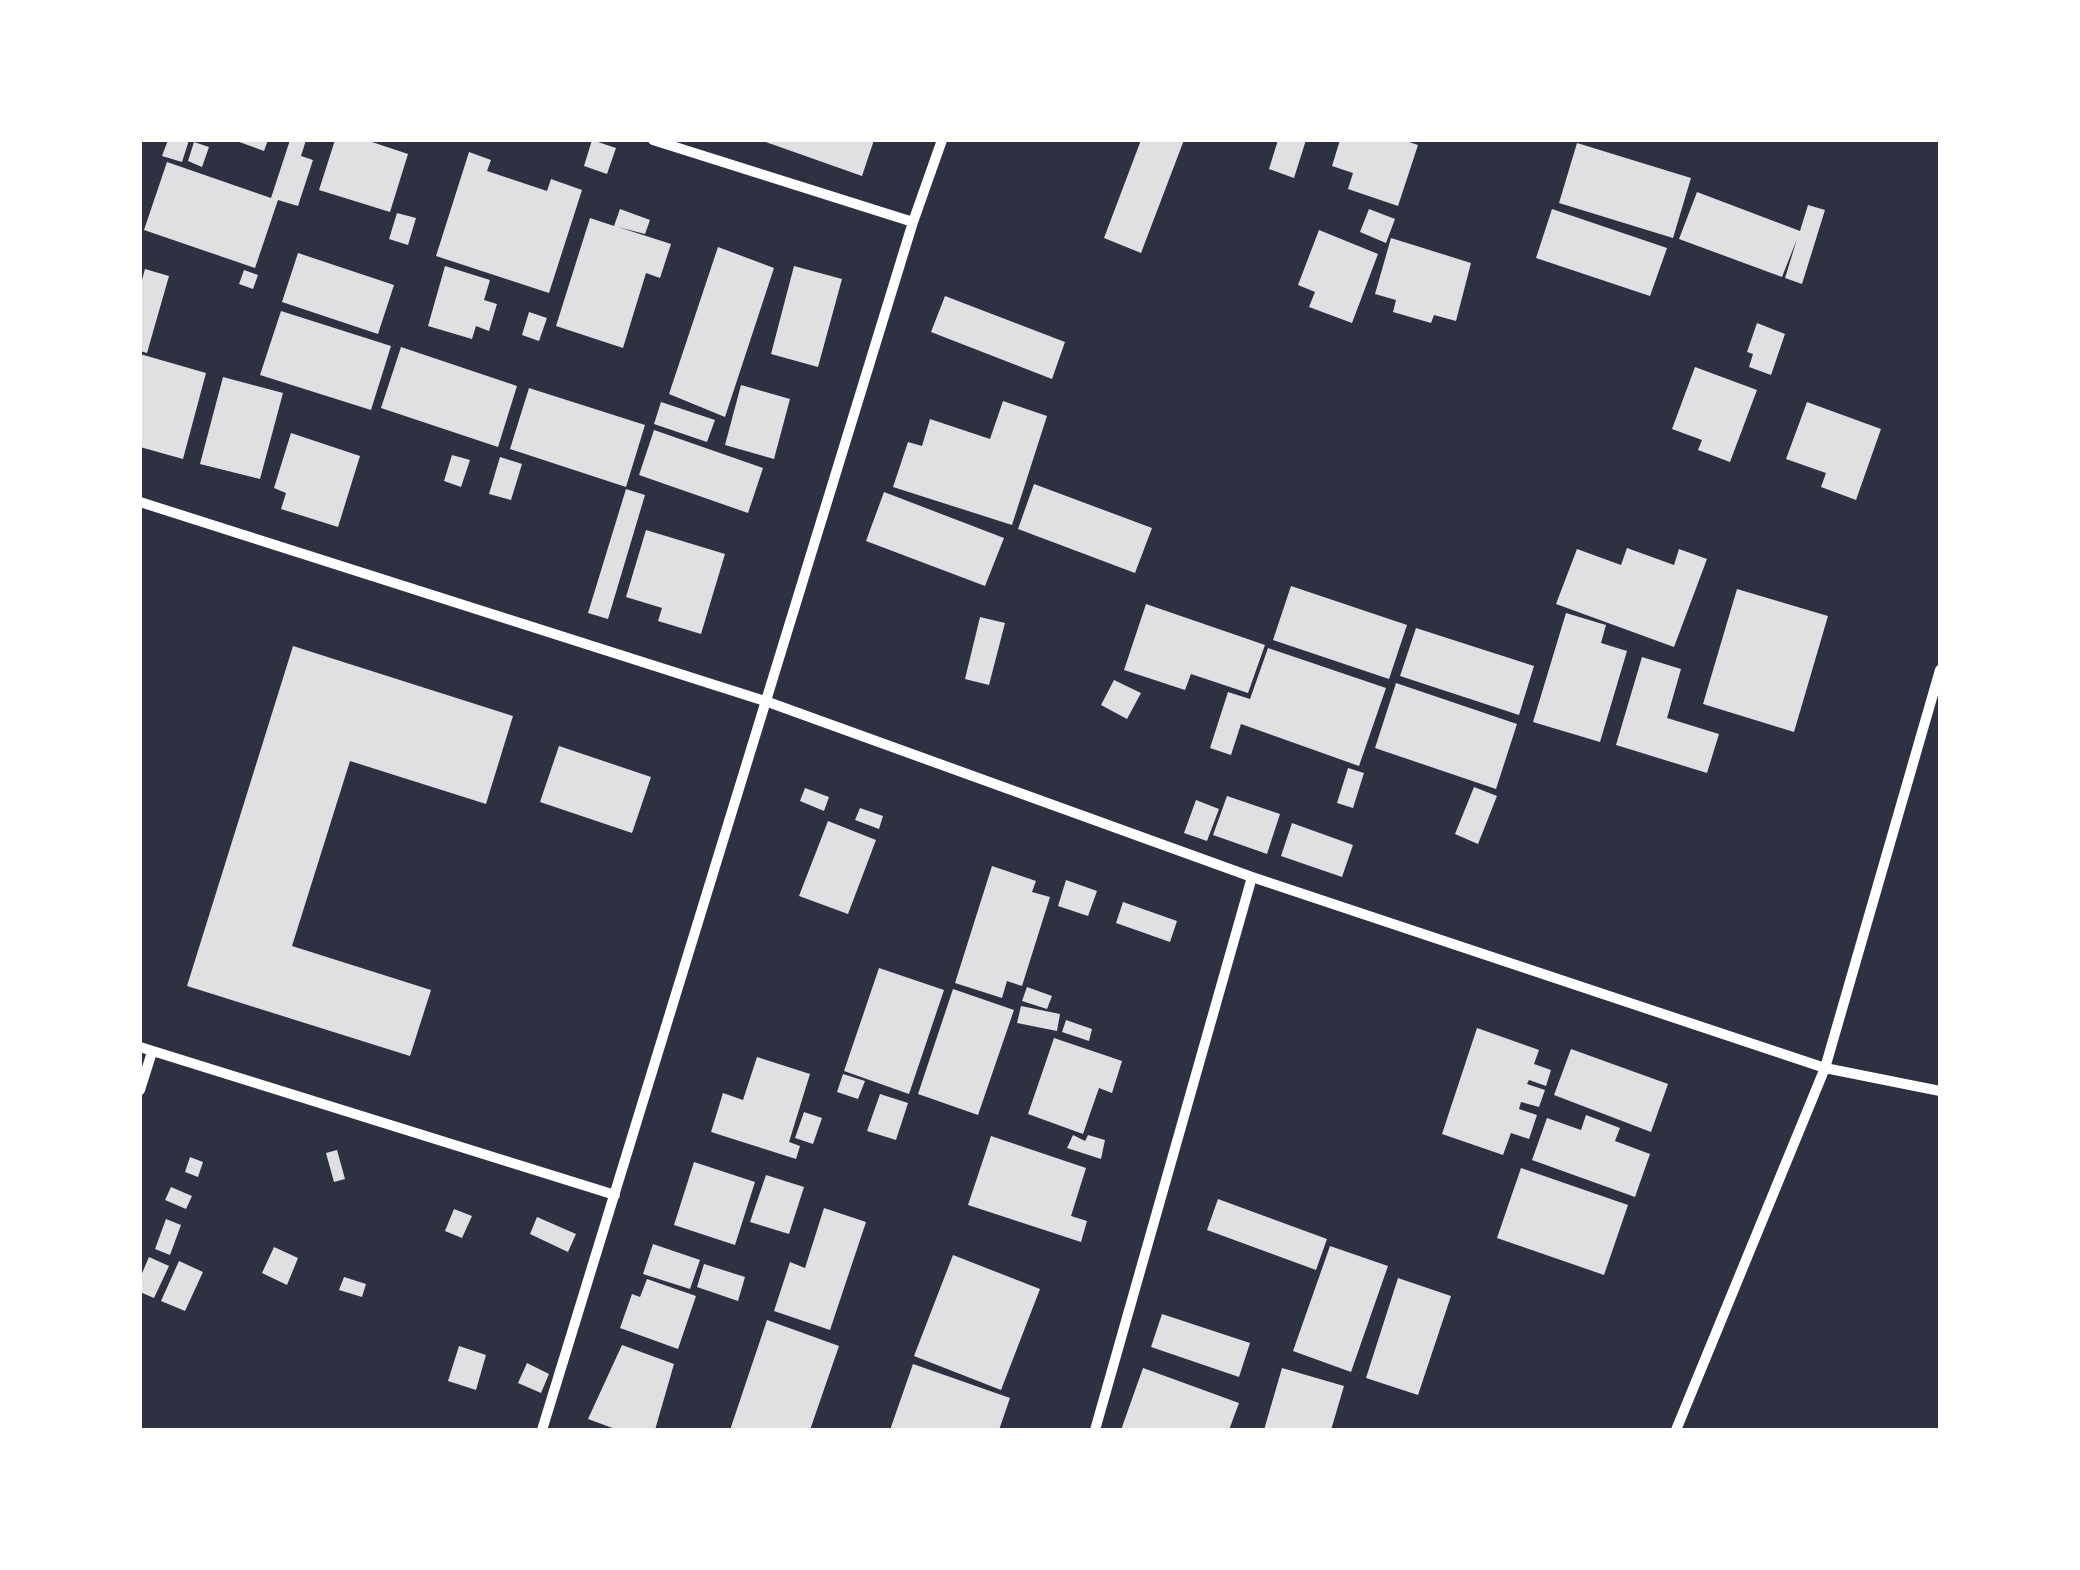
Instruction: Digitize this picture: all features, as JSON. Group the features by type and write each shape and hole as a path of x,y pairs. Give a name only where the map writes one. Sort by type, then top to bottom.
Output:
{"street":[{"path":"653,140 912,222"},
{"path":"542,1430 912,222 942,140"},
{"path":"140,502 768,702 1252,877 1825,1068 1940,1091"},
{"path":"1676,1430 1825,1068 1940,670"},
{"path":"1095,1430 1252,877"},
{"path":"140,1048 615,1195"},
{"path":"140,1090 152,1052"}],"building":[{"path":"168,140 189,140 182,162 162,156"},
{"path":"234,140 268,140 264,151"},
{"path":"290,140 306,140 301,156 313,160 298,206 278,200 255,268 144,230 167,162 271,198"},
{"path":"335,140 366,140 408,154 390,212 319,190"},
{"path":"592,140 616,148 607,174 584,166"},
{"path":"760,140 874,140 862,176"},
{"path":"1141,140 1184,140 1141,253 1104,238"},
{"path":"1278,140 1306,140 1294,178 1269,169"},
{"path":"1340,140 1403,140 1418,145 1398,206 1348,189 1353,173 1332,166"},
{"path":"194,142 209,147 202,167 188,161"},
{"path":"1577,143 1691,178 1673,238 1559,203"},
{"path":"469,152 491,160 487,171 547,191 551,179 582,190 549,293 436,256"},
{"path":"1697,192 1800,231 1808,205 1825,210 1802,284 1785,278 1797,239 1782,277 1679,239"},
{"path":"620,209 650,220 645,234 618,227 671,244 660,278 646,273 623,348 556,326 590,218 614,226"},
{"path":"1369,209 1395,219 1386,243 1360,232"},
{"path":"1552,209 1667,248 1650,296 1536,258"},
{"path":"397,213 416,218 408,245 389,239"},
{"path":"1319,230 1378,254 1352,323 1309,307 1315,292 1298,285"},
{"path":"1391,238 1471,263 1456,321 1434,315 1431,323 1393,312 1396,300 1375,294"},
{"path":"718,247 774,268 725,417 669,394"},
{"path":"298,253 394,285 378,334 282,302"},
{"path":"445,266 490,280 484,300 497,304 489,331 476,326 472,339 428,326"},
{"path":"794,266 842,279 818,367 771,354"},
{"path":"145,269 169,276 147,353 140,351 140,287"},
{"path":"244,270 258,275 253,289 239,284"},
{"path":"945,296 1065,342 1052,379 931,332"},
{"path":"281,311 391,346 371,410 260,375"},
{"path":"529,312 547,318 539,341 522,335"},
{"path":"1757,323 1785,334 1771,375 1749,367 1753,354 1747,352"},
{"path":"401,347 517,386 498,447 381,408"},
{"path":"140,354 206,373 183,459 140,447"},
{"path":"1695,367 1757,390 1730,462 1698,450 1702,440 1672,429"},
{"path":"223,377 283,393 260,479 200,464"},
{"path":"741,385 790,399 774,459 725,445"},
{"path":"529,388 645,425 626,487 510,449"},
{"path":"1003,401 1047,416 1012,525 893,487 908,442 922,446 930,419 990,439"},
{"path":"661,402 715,420 707,442 654,424"},
{"path":"1807,402 1881,429 1856,500 1821,487 1826,473 1786,459"},
{"path":"654,430 763,468 748,513 639,475"},
{"path":"291,433 360,456 338,527 281,509 286,493 274,488"},
{"path":"452,455 470,460 461,487 444,481"},
{"path":"500,457 522,464 511,500 489,494"},
{"path":"1034,484 1152,528 1135,573 1018,529"},
{"path":"626,489 645,495 608,619 588,613"},
{"path":"884,492 1004,538 985,586 866,541"},
{"path":"646,530 725,554 701,634 658,621 662,608 626,597"},
{"path":"1627,548 1674,565 1679,549 1707,559 1674,647 1556,604 1577,549 1621,565"},
{"path":"1291,586 1407,625 1389,679 1273,640"},
{"path":"1737,589 1828,616 1794,732 1703,704"},
{"path":"1146,604 1265,645 1248,693 1191,674 1185,690 1124,670"},
{"path":"1566,613 1606,625 1601,643 1627,651 1600,742 1533,722"},
{"path":"980,617 1005,623 989,685 965,679"},
{"path":"1416,628 1534,666 1519,715 1400,676"},
{"path":"293,646 513,716 486,804 350,761 292,946 431,990 410,1056 187,986"},
{"path":"1268,648 1386,688 1359,766 1241,724 1231,755 1210,748 1228,692 1250,699"},
{"path":"1642,657 1681,669 1667,718 1719,734 1707,773 1616,745"},
{"path":"1114,680 1141,693 1127,719 1101,705"},
{"path":"1396,683 1517,724 1496,789 1375,748"},
{"path":"559,746 651,777 632,833 540,802"},
{"path":"1348,768 1364,773 1353,808 1337,803"},
{"path":"1474,787 1497,796 1478,844 1455,834"},
{"path":"805,788 829,797 824,811 800,801"},
{"path":"1227,796 1280,814 1267,854 1213,835"},
{"path":"1196,800 1219,809 1207,841 1184,833"},
{"path":"860,808 883,816 879,829 855,820"},
{"path":"828,821 876,840 848,914 799,896"},
{"path":"1292,823 1353,845 1342,877 1281,856"},
{"path":"992,866 1036,881 1032,892 1050,897 1022,986 1007,981 1002,998 955,983"},
{"path":"1066,880 1097,891 1088,916 1058,906"},
{"path":"1123,902 1177,921 1170,942 1116,923"},
{"path":"879,968 944,990 909,1094 844,1071"},
{"path":"1027,987 1052,996 1047,1009 1022,1001"},
{"path":"953,989 1014,1010 978,1115 918,1094"},
{"path":"1021,1006 1060,1014 1057,1031 1017,1023"},
{"path":"1066,1020 1092,1029 1089,1041 1062,1032"},
{"path":"1477,1028 1539,1050 1534,1064 1551,1070 1546,1086 1529,1080 1527,1084 1545,1090 1539,1107 1521,1102 1519,1109 1537,1115 1529,1139 1511,1133 1503,1155 1442,1134"},
{"path":"1054,1038 1122,1061 1112,1093 1099,1088 1083,1134 1028,1114"},
{"path":"1571,1049 1668,1084 1651,1132 1554,1095"},
{"path":"757,1057 810,1074 789,1142 800,1146 796,1159 711,1132 723,1093 743,1100"},
{"path":"843,1074 865,1081 858,1099 837,1092"},
{"path":"880,1094 908,1103 896,1140 867,1131"},
{"path":"804,1112 822,1118 813,1144 795,1138"},
{"path":"1586,1115 1620,1128 1615,1141 1650,1154 1635,1197 1532,1160 1547,1118 1581,1130"},
{"path":"1073,1135 1085,1141 1088,1135 1105,1140 1101,1159 1067,1148"},
{"path":"991,1136 1086,1168 1071,1216 1087,1221 1081,1242 968,1205"},
{"path":"337,1150 345,1179 334,1182 326,1153"},
{"path":"190,1157 203,1162 198,1177 185,1172"},
{"path":"694,1162 755,1182 735,1245 674,1225"},
{"path":"1521,1168 1628,1205 1604,1275 1497,1238"},
{"path":"766,1175 804,1187 789,1234 750,1222"},
{"path":"171,1187 192,1196 186,1209 165,1200"},
{"path":"1218,1199 1327,1239 1316,1270 1207,1230"},
{"path":"824,1208 866,1222 830,1330 774,1311 790,1262 805,1268"},
{"path":"454,1209 472,1216 462,1238 445,1231"},
{"path":"537,1217 576,1234 568,1252 530,1234"},
{"path":"166,1219 181,1225 170,1255 155,1249"},
{"path":"653,1244 700,1260 690,1289 643,1274"},
{"path":"1330,1246 1388,1266 1351,1372 1293,1351"},
{"path":"274,1247 298,1258 287,1285 262,1273"},
{"path":"953,1255 1040,1289 1001,1390 914,1356"},
{"path":"149,1257 169,1266 154,1298 140,1292 140,1278"},
{"path":"179,1261 203,1272 185,1311 161,1301"},
{"path":"704,1264 745,1277 738,1301 697,1287"},
{"path":"344,1277 366,1284 362,1297 339,1290"},
{"path":"1398,1278 1451,1296 1418,1395 1366,1378"},
{"path":"647,1279 696,1296 678,1349 620,1328 632,1294 640,1297"},
{"path":"1162,1314 1250,1343 1239,1377 1151,1347"},
{"path":"767,1320 839,1346 810,1430 730,1430"},
{"path":"622,1345 674,1364 655,1430 618,1430 588,1419"},
{"path":"459,1346 486,1355 476,1390 448,1381"},
{"path":"527,1363 549,1374 541,1393 518,1383"},
{"path":"913,1364 1010,1398 999,1430 890,1430"},
{"path":"1143,1368 1239,1403 1229,1430 1121,1430"},
{"path":"1282,1368 1344,1386 1331,1430 1264,1430"}]}
